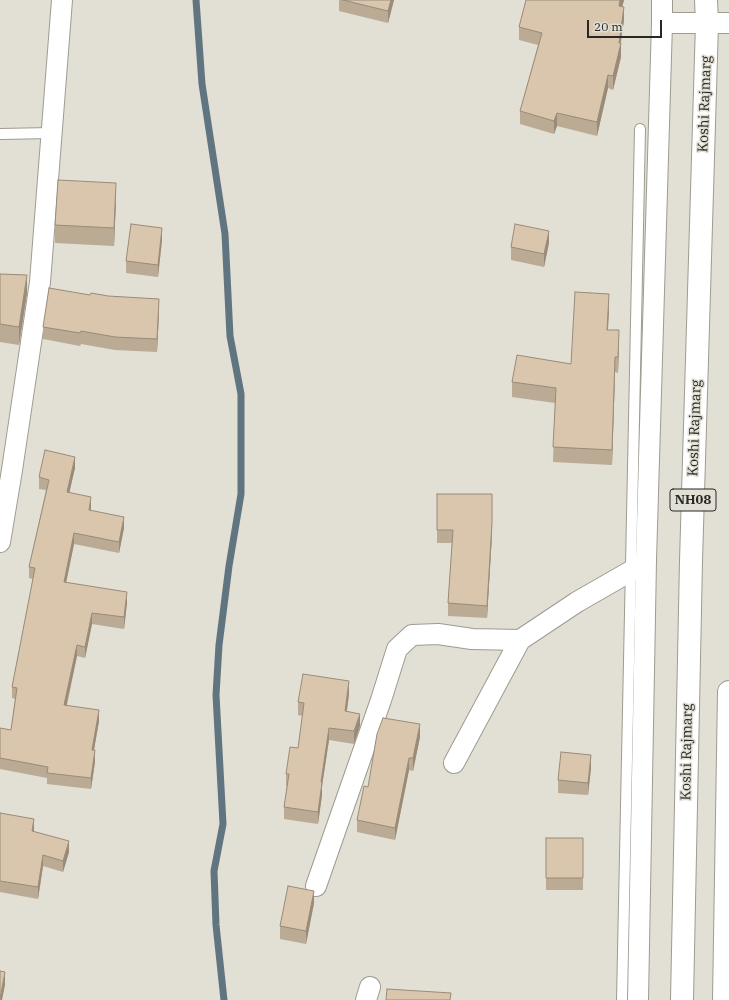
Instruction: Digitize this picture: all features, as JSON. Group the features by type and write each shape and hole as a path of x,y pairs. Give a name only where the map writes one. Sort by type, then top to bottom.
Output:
{"main road":[{"name":"Koshi Rajmarg","path":"682,1000 691,561 707,23 706,0"},
{"path":"724,1000 729,692"}],"street":[{"path":"0,542 40,282 62,0"},
{"path":"638,1000 638,566 662,0"},
{"path":"662,23 729,23"},
{"path":"20,281 40,282"},
{"path":"454,763 520,640 577,602 638,566"},
{"path":"316,886 381,700 397,649 412,634 438,634 472,639 520,640"}],"lane":[{"path":"622,1000 638,566 640,129"},
{"path":"0,134 51,133"}],"building":[{"path":"343,0 391,0 388,11"},
{"path":"526,0 620,0 619,6 624,7 619,43 621,43 613,76 608,75 597,122 557,113 554,121 520,111 542,33 519,27"},
{"path":"58,180 116,183 114,228 55,225"},
{"path":"131,224 162,228 158,265 126,261"},
{"path":"515,224 549,231 544,254 511,247"},
{"path":"0,274 27,275 19,327 0,324"},
{"path":"49,288 90,295 91,293 108,296 159,299 157,339 115,337 81,331 80,333 43,327"},
{"path":"575,292 609,294 607,330 619,330 618,357 615,357 612,450 553,447 556,388 512,382 517,355 571,364"},
{"path":"45,450 75,457 67,492 91,497 89,510 124,517 119,542 74,533 64,582 127,592 124,617 92,613 85,647 77,645 64,705 99,710 92,750 95,750 91,778 47,773 48,767 0,758 0,728 11,730 17,688 12,687 35,568 29,567 49,480 39,477"},
{"path":"437,494 492,494 492,523 487,606 448,603 453,530 437,530"},
{"path":"303,674 349,681 345,711 360,714 354,731 329,728 318,812 284,807 289,774 286,774 290,747 298,748 304,703 298,702"},
{"path":"383,718 420,724 413,758 409,758 395,828 357,820 364,786 368,787 377,734"},
{"path":"561,752 591,755 588,783 558,780"},
{"path":"0,813 34,819 32,831 69,841 63,861 43,855 38,887 0,881"},
{"path":"546,838 583,838 583,878 546,878"},
{"path":"288,886 314,891 306,931 280,926"},
{"path":"0,971 5,972 0,999"},
{"path":"387,989 451,993 450,1000 386,1000"}],"waterway":[{"path":"196,0 202,84 225,234 230,336 241,394 241,494 229,566 219,645 216,695 223,824 214,871 216,925 224,1000"}]}
